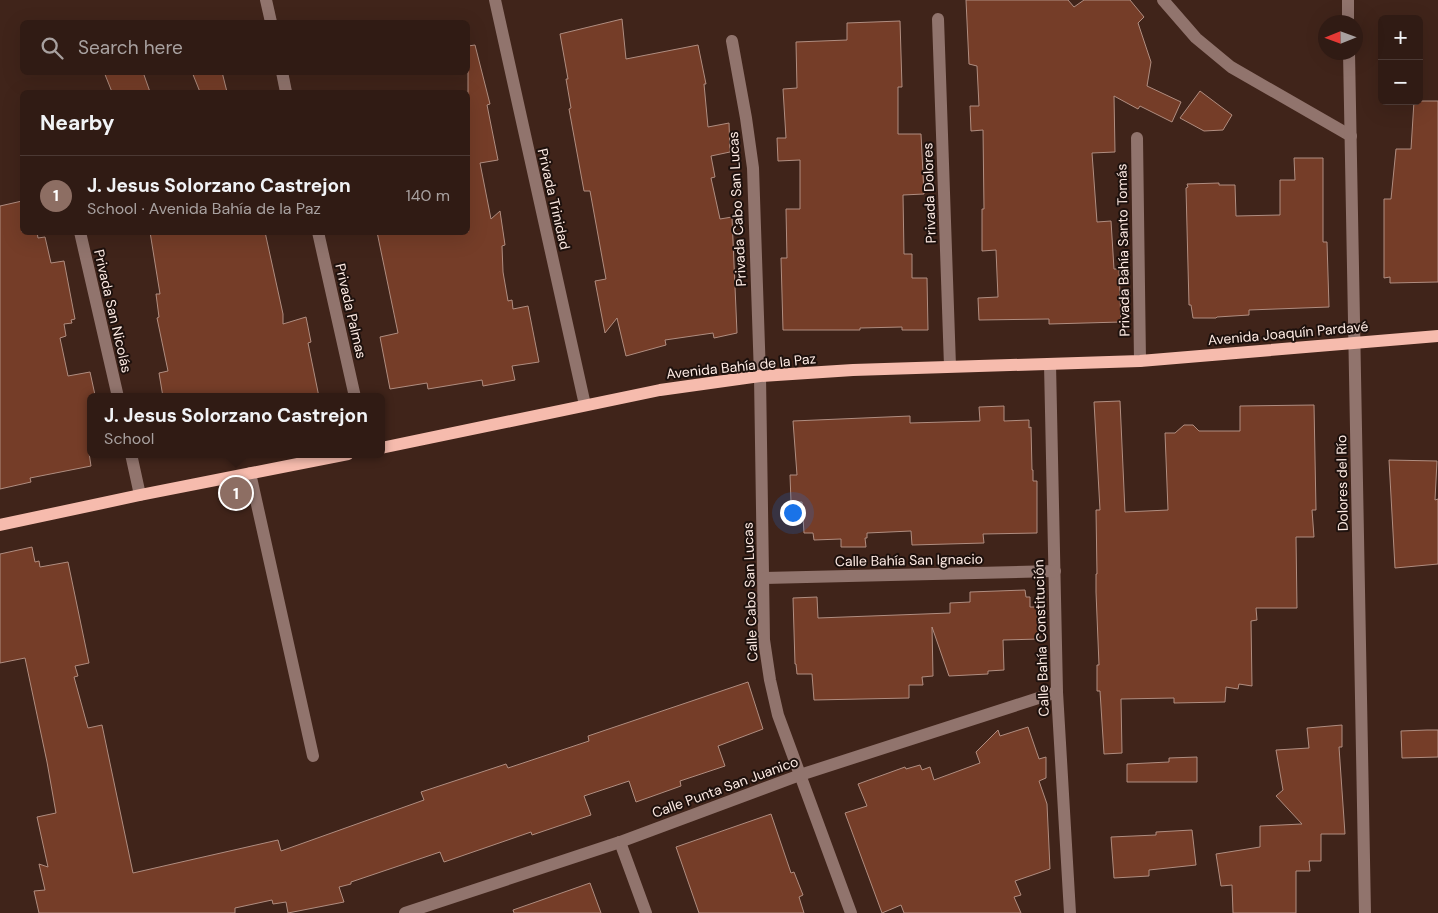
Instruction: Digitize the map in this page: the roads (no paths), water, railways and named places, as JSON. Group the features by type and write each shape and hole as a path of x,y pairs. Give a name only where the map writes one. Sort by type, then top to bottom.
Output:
{"main road":[{"name":"Avenida Joaquín Pardavé","path":"1140,361 1438,336"},
{"name":"Avenida Bahía de la Paz","path":"385,447 660,390 760,376 950,366 1140,361"},
{"path":"0,525 327,458"}],"street":[{"path":"266,0 271,20"},
{"name":"Privada Trinidad","path":"495,0 585,405"},
{"path":"1163,0 1196,38 1232,67 1351,136"},
{"path":"1348,0 1348,15"},
{"name":"Privada Dolores","path":"938,19 950,366"},
{"name":"Privada Cabo San Lucas","path":"732,42 753,168 760,376"},
{"name":"Dolores del Río","path":"1349,60 1365,913"},
{"path":"283,75 286,90"},
{"name":"Privada Bahía Santo Tomás","path":"1136,138 1140,361"},
{"name":"Privada San Nicolás","path":"81,235 117,393"},
{"name":"Privada Palmas","path":"319,235 354,393"},
{"name":"Calle Bahía Constitución","path":"1050,364 1057,692 1070,912"},
{"name":"Calle Cabo San Lucas","path":"760,376 764,640 770,680 778,715 851,913"},
{"path":"132,458 140,495"},
{"path":"250,473 313,756"},
{"name":"Calle Bahía San Ignacio","path":"764,578 1054,571"},
{"name":"Calle Punta San Juanico","path":"405,913 440,908 800,775 1057,692"},
{"path":"620,842 646,913"}],"place":[{"name":"J. Jesus Solorzano Castrejon","path":"236,493"}]}
